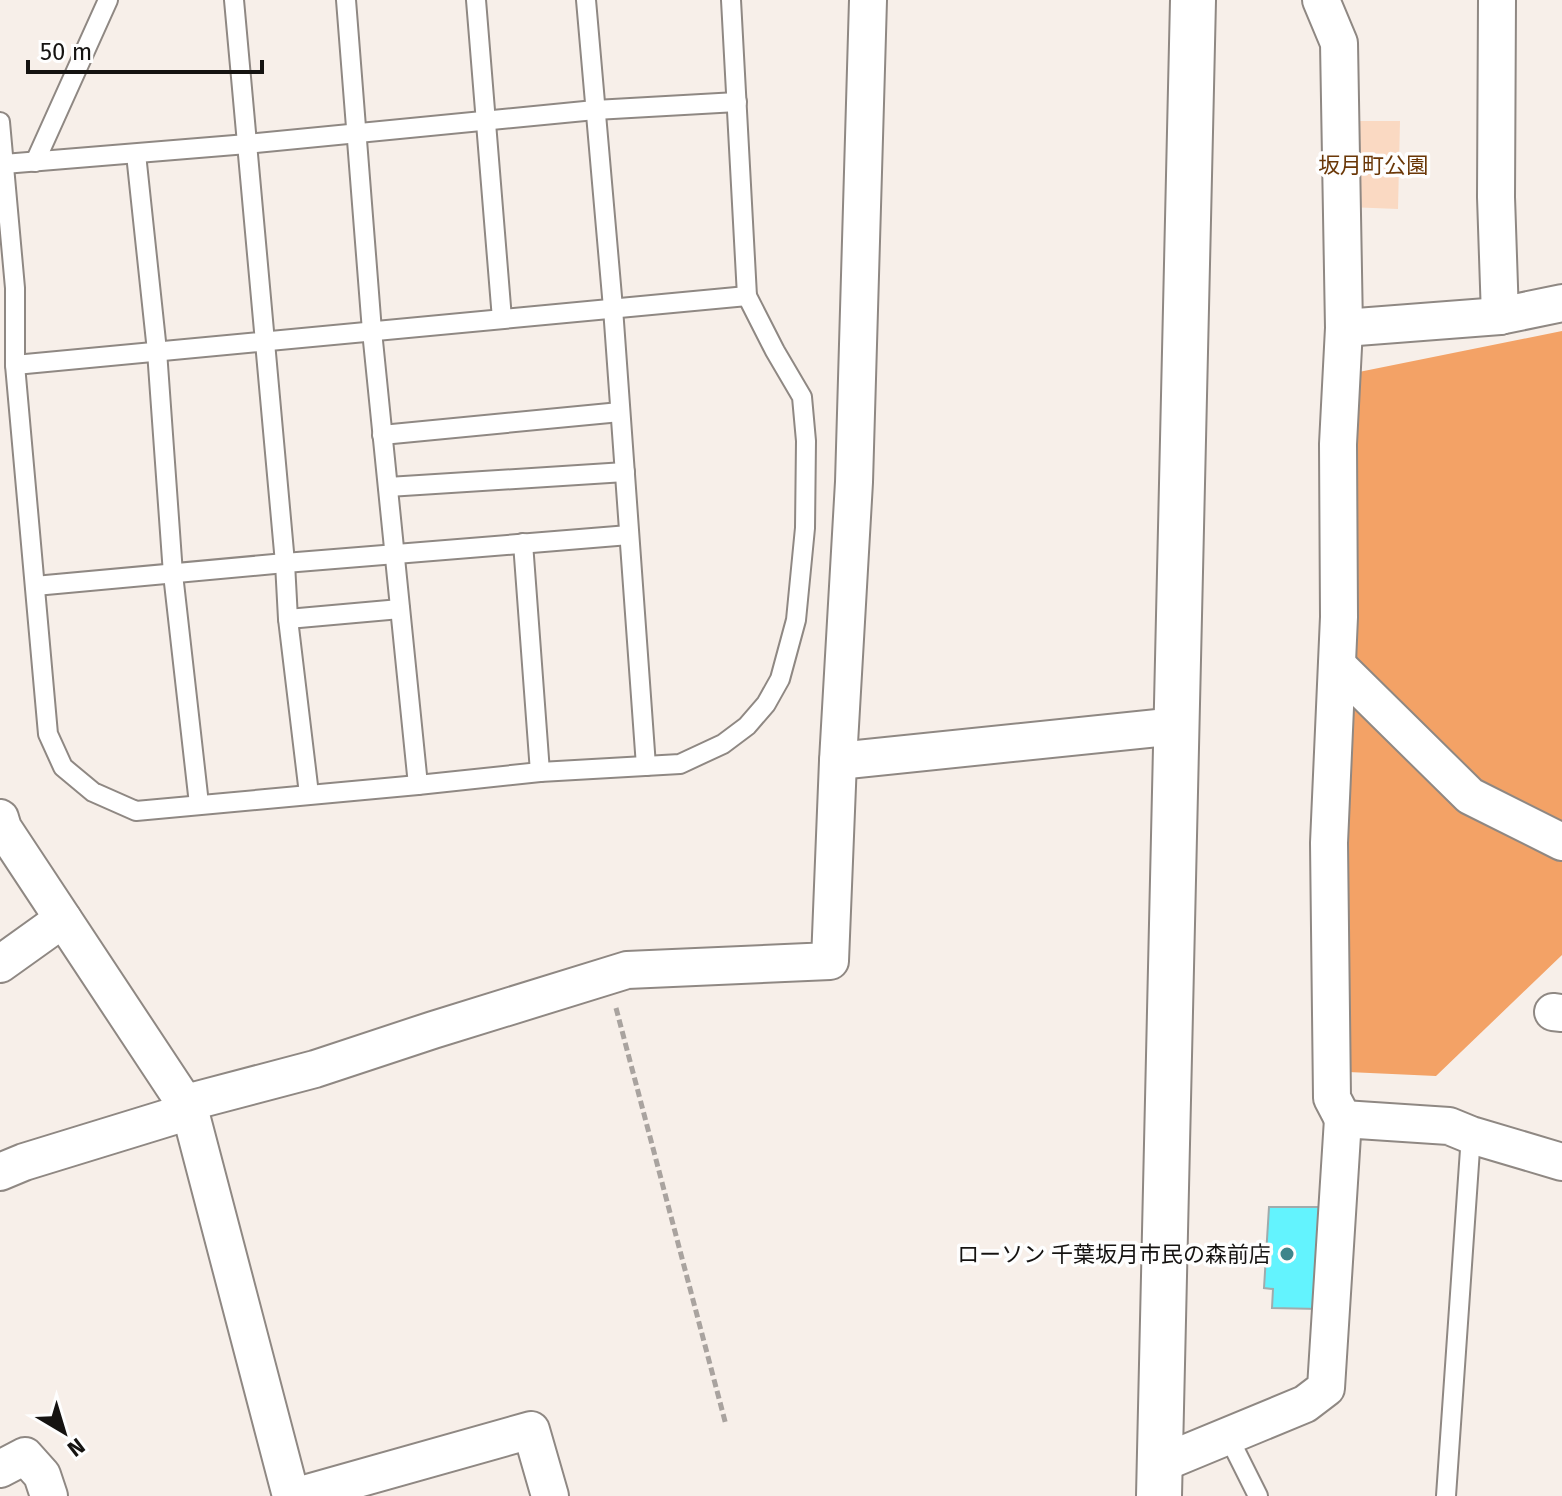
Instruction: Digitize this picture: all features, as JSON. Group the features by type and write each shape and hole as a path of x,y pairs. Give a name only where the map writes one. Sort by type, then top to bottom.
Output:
{"street":[{"path":"0,1172 188,1107 627,970 830,961 854,482 868,0"},
{"path":"1159,1480 1193,0"},
{"path":"1159,1480 1228,1436 1305,1404 1326,1388 1343,1119 1332,1098 1329,843 1339,617 1338,444 1344,328 1339,43 1321,0"},
{"path":"1497,0 1496,197 1500,316"},
{"path":"1344,328 1500,316 1562,303"},
{"path":"1337,665 1470,796 1562,842"},
{"path":"838,761 1177,726"},
{"path":"0,818 3,828 188,1107 291,1496"},
{"path":"0,964 63,919"},
{"path":"1343,1119 1449,1126 1562,1162"},
{"path":"297,1496 531,1430 550,1496"},
{"path":"0,1469 25,1456 42,1475 49,1496"}],"lane":[{"path":"35,162 108,0"},
{"path":"234,0 288,619 309,794"},
{"path":"346,0 372,331 418,785"},
{"path":"476,0 502,319"},
{"path":"586,0 613,308 646,766"},
{"path":"0,122 15,288 15,365 48,734 63,767 93,792 136,811 540,772 680,764 723,744 747,726 766,704 780,679 796,620 805,528 806,441 802,397 747,296 731,0"},
{"path":"4,164 247,144 487,119 737,102"},
{"path":"136,154 157,351 173,574 199,804"},
{"path":"15,365 747,296"},
{"path":"382,435 620,412"},
{"path":"388,487 625,472"},
{"path":"35,586 629,535"},
{"path":"523,543 540,772"},
{"path":"288,619 400,609"},
{"path":"1446,1496 1471,1135"},
{"path":"1228,1436 1258,1496"}],"path":[{"path":"608,976 726,1425"}],"green space":[{"name":"坂月町公園","path":"1347,121 1400,121 1398,209 1348,207"}],"shaded area":[{"path":"1562,331 1562,955 1436,1076 1326,1071 1354,700 1349,374"}],"building":[{"path":"1269,1207 1321,1207 1319,1309 1272,1308 1273,1289 1264,1288"}],"place":[{"name":"ローソン 千葉坂月市民の森前店","path":"1287,1254"}]}
